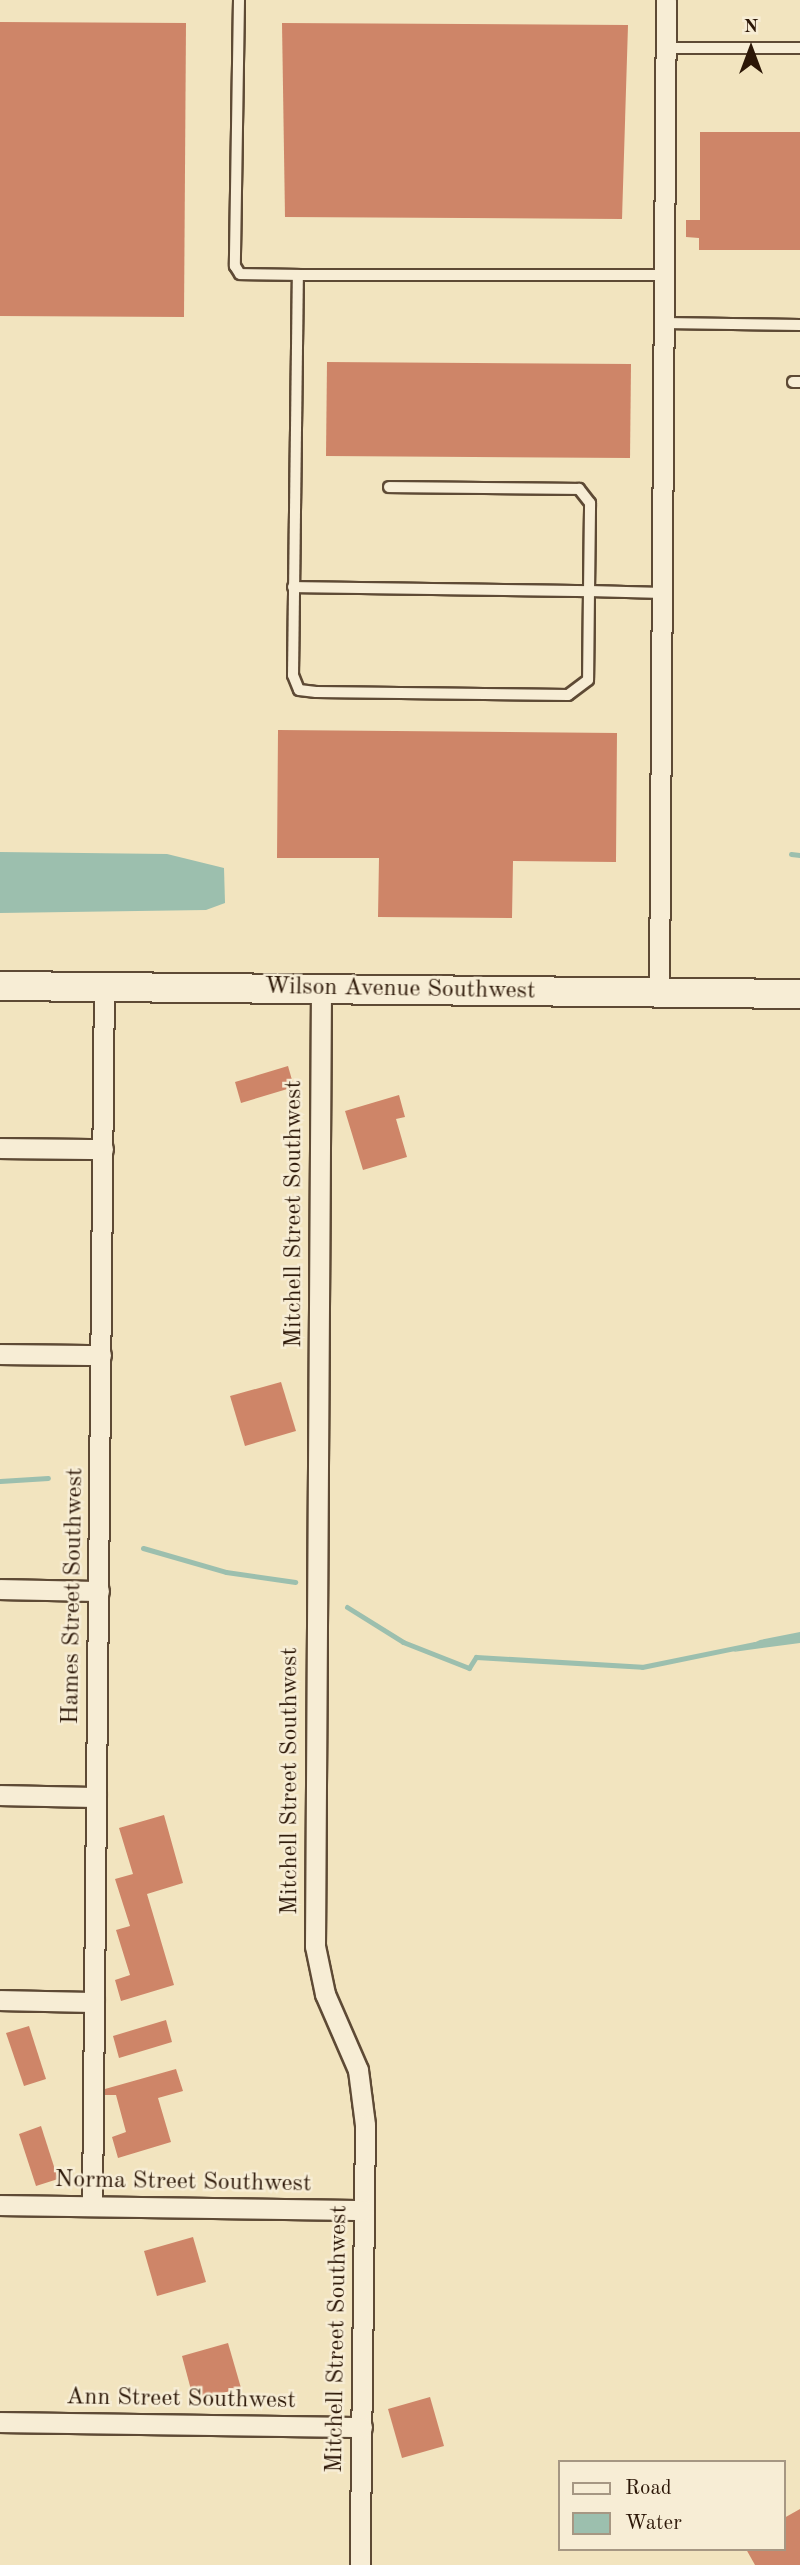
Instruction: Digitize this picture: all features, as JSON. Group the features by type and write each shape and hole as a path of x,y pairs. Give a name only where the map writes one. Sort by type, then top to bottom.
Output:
{"street":[{"path":"659,992 666,0"},
{"name":"Wilson Avenue Southwest","path":"0,986 800,993"},
{"name":"Hames Street Southwest","path":"92,2206 104,987"},
{"name":"Mitchell Street Southwest","path":"321,989 315,1946 320,1981 363,2088 360,2565"},
{"path":"0,1148 103,1149"},
{"path":"0,1354 101,1355"},
{"path":"0,1589 99,1591"},
{"path":"0,1795 96,1797"},
{"path":"0,2000 94,2002"},
{"name":"Norma Street Southwest","path":"0,2205 364,2210"},
{"name":"Ann Street Southwest","path":"0,2422 362,2427"}],"lane":[{"path":"239,0 235,266 240,274 664,275"},
{"path":"666,48 800,48"},
{"path":"298,275 292,675 299,690 582,690 588,680 590,503 579,489 389,487"},
{"path":"664,323 800,325"},
{"path":"293,587 663,593"}],"water":[{"path":"0,852 167,854 224,868 225,903 206,910 0,913"},
{"path":"800,1632 800,1643 733,1652 760,1640"}],"building":[{"path":"0,22 186,23 184,317 0,316"},
{"path":"282,23 628,25 622,219 285,217"},
{"path":"700,132 800,132 800,250 699,250 699,238 686,237 686,220 700,220"},
{"path":"327,362 631,364 630,458 326,456"},
{"path":"278,730 617,733 616,862 513,861 512,918 378,917 379,858 277,858"},
{"path":"288,1066 294,1087 241,1103 235,1082"},
{"path":"399,1095 405,1117 396,1119 407,1157 363,1170 345,1111"},
{"path":"281,1382 296,1431 245,1446 230,1396"},
{"path":"164,1815 183,1883 147,1894 174,1985 121,2001 115,1980 130,1975 116,1930 130,1926 115,1879 133,1874 119,1828"},
{"path":"166,2020 172,2042 119,2058 113,2036"},
{"path":"29,2026 46,2079 24,2086 6,2033"},
{"path":"176,2069 183,2091 158,2098 171,2142 118,2158 112,2137 126,2132 116,2095 105,2095 105,2089"},
{"path":"41,2126 58,2179 36,2186 19,2134"},
{"path":"193,2237 206,2282 157,2296 144,2251"},
{"path":"228,2343 241,2388 194,2401 182,2356"},
{"path":"430,2397 444,2446 402,2458 388,2409"},
{"path":"800,2509 800,2565 755,2565 747,2551 786,2551 786,2517"}],"waterway":[{"path":"791,854 800,855"},
{"path":"0,1481 48,1478"},
{"path":"143,1548 226,1572 295,1582"},
{"path":"347,1607 403,1642 469,1668 476,1657 642,1667 754,1644"}]}
